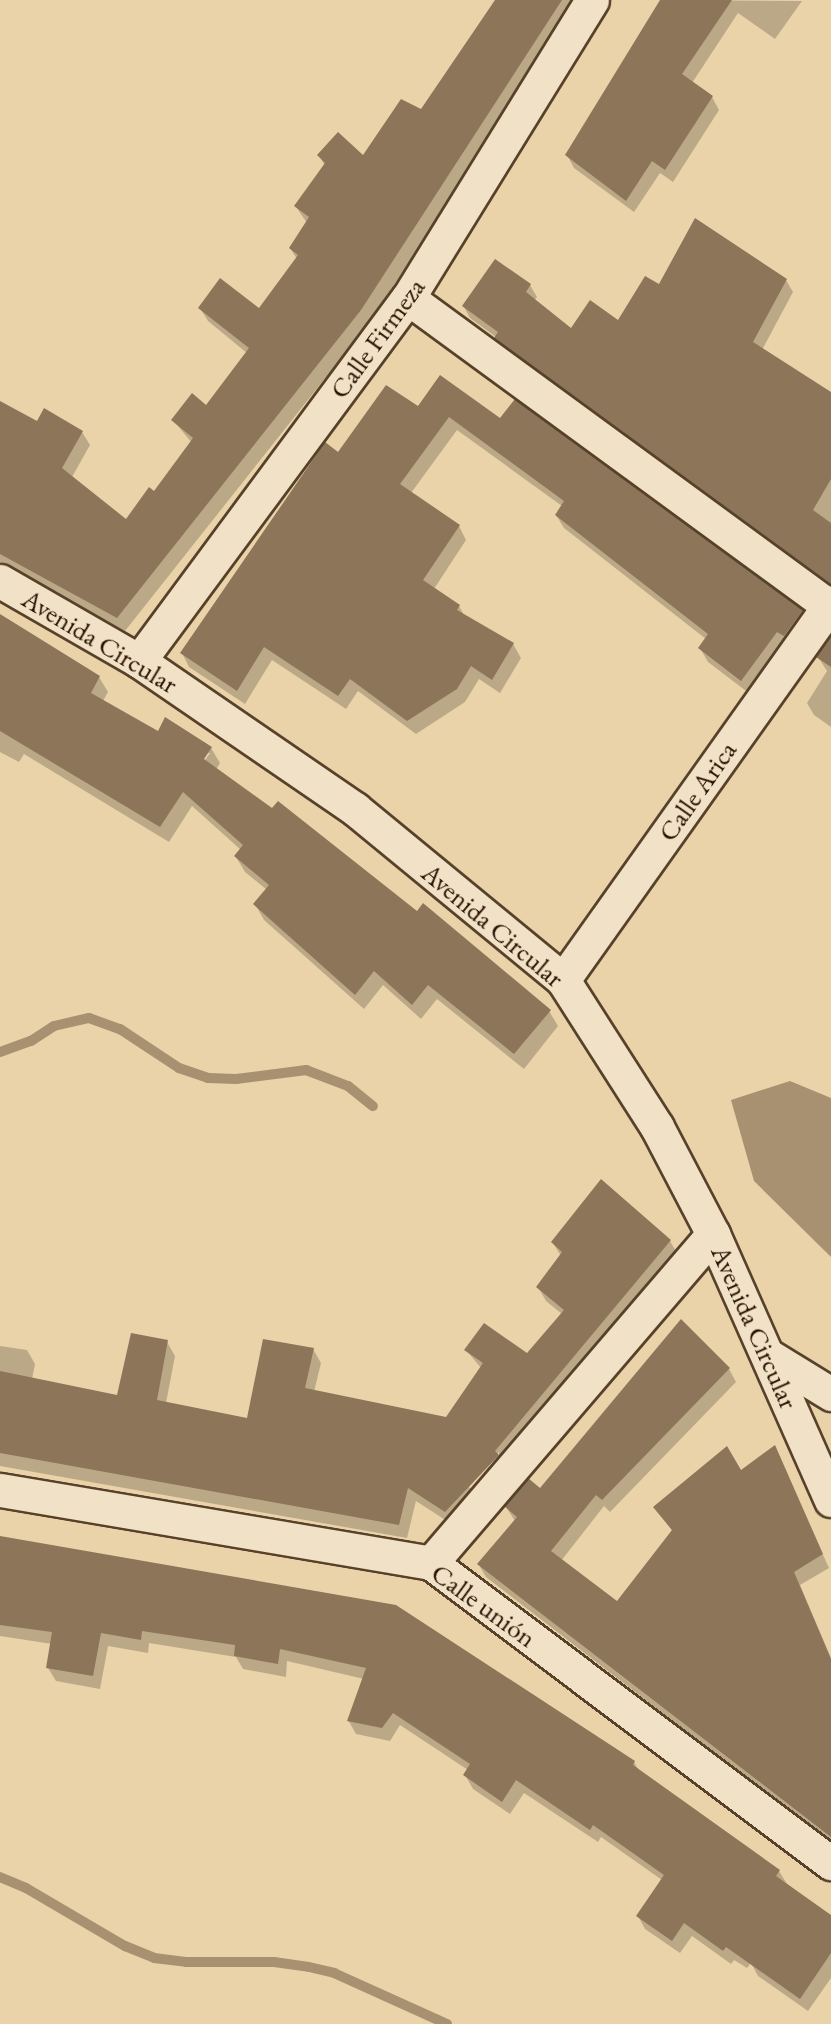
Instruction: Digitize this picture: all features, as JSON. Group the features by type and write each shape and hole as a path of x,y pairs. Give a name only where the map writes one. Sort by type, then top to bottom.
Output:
{"street":[{"name":"Calle Firmeza","path":"139,661 408,298 592,0"},
{"path":"408,298 830,604"},
{"name":"Avenida Circular","path":"0,581 139,661 355,809 563,980 657,1127 713,1234 831,1500"},
{"name":"Calle Arica","path":"563,980 830,604"},
{"path":"431,1563 713,1234"},
{"path":"769,1356 831,1394"},
{"name":"Calle unión","path":"0,1490 431,1563 831,1863"}],"shaded area":[{"path":"790,1081 831,1098 831,1257 754,1181 731,1100"}],"building":[{"path":"495,0 562,0 361,310 117,618 0,554 0,401 37,421 44,408 83,431 62,468 126,519 149,487 154,491 193,438 171,420 192,393 206,405 249,348 198,308 220,278 259,308 298,255 289,248 309,217 294,206 325,163 317,155 338,132 363,155 401,99 421,109"},
{"path":"660,0 732,0 682,74 713,96 665,170 652,161 626,201 565,155"},
{"path":"695,218 787,279 753,342 831,392 831,479 813,510 831,523 831,584 494,338 498,332 462,306 495,259 531,284 526,292 571,328 590,300 618,320 645,276 659,284"},
{"path":"440,375 500,418 515,399 803,610 784,636 777,632 741,681 698,648 708,634 555,515 564,501 449,417 400,484 460,525 423,580 460,605 457,610 514,643 492,680 471,666 457,689 407,721 350,679 338,696 264,647 237,691 180,653 325,442 338,452 386,385 418,406"},
{"path":"0,614 100,676 91,693 158,731 165,717 212,747 204,759 272,808 278,801 417,911 423,903 551,1010 514,1054 428,985 412,1005 374,971 355,995 253,904 269,885 234,856 243,845 183,792 160,827 0,731"},
{"path":"831,635 831,667 816,657"},
{"path":"601,1179 671,1240 495,1451 499,1455 445,1512 408,1488 399,1525 0,1453 0,1371 117,1395 131,1333 168,1340 157,1400 247,1418 263,1339 314,1348 305,1388 446,1417 483,1363 464,1350 484,1323 527,1353 564,1310 536,1287 562,1252 551,1242"},
{"path":"681,1319 730,1368 602,1500 596,1495 551,1551 617,1601 672,1530 653,1507 727,1446 741,1470 775,1445 823,1554 794,1572 831,1659 831,1837 477,1564 517,1517 504,1506 528,1478 540,1488"},
{"path":"0,1536 396,1605 635,1761 633,1765 780,1870 776,1876 831,1915 831,1953 800,1999 726,1947 723,1951 684,1923 672,1941 636,1916 664,1875 593,1825 590,1830 516,1780 502,1802 463,1775 470,1764 393,1713 382,1728 347,1721 366,1668 280,1649 278,1664 234,1656 235,1645 142,1631 141,1640 101,1633 93,1676 46,1668 52,1632 0,1625"}],"waterway":[{"path":"0,1052 31,1041 54,1026 89,1018 120,1029 179,1068 208,1078 236,1079 306,1070 348,1086 373,1106"},
{"path":"0,1877 26,1888 125,1946 154,1958 186,1962 274,1962 309,1967 334,1973 447,2024"}]}
